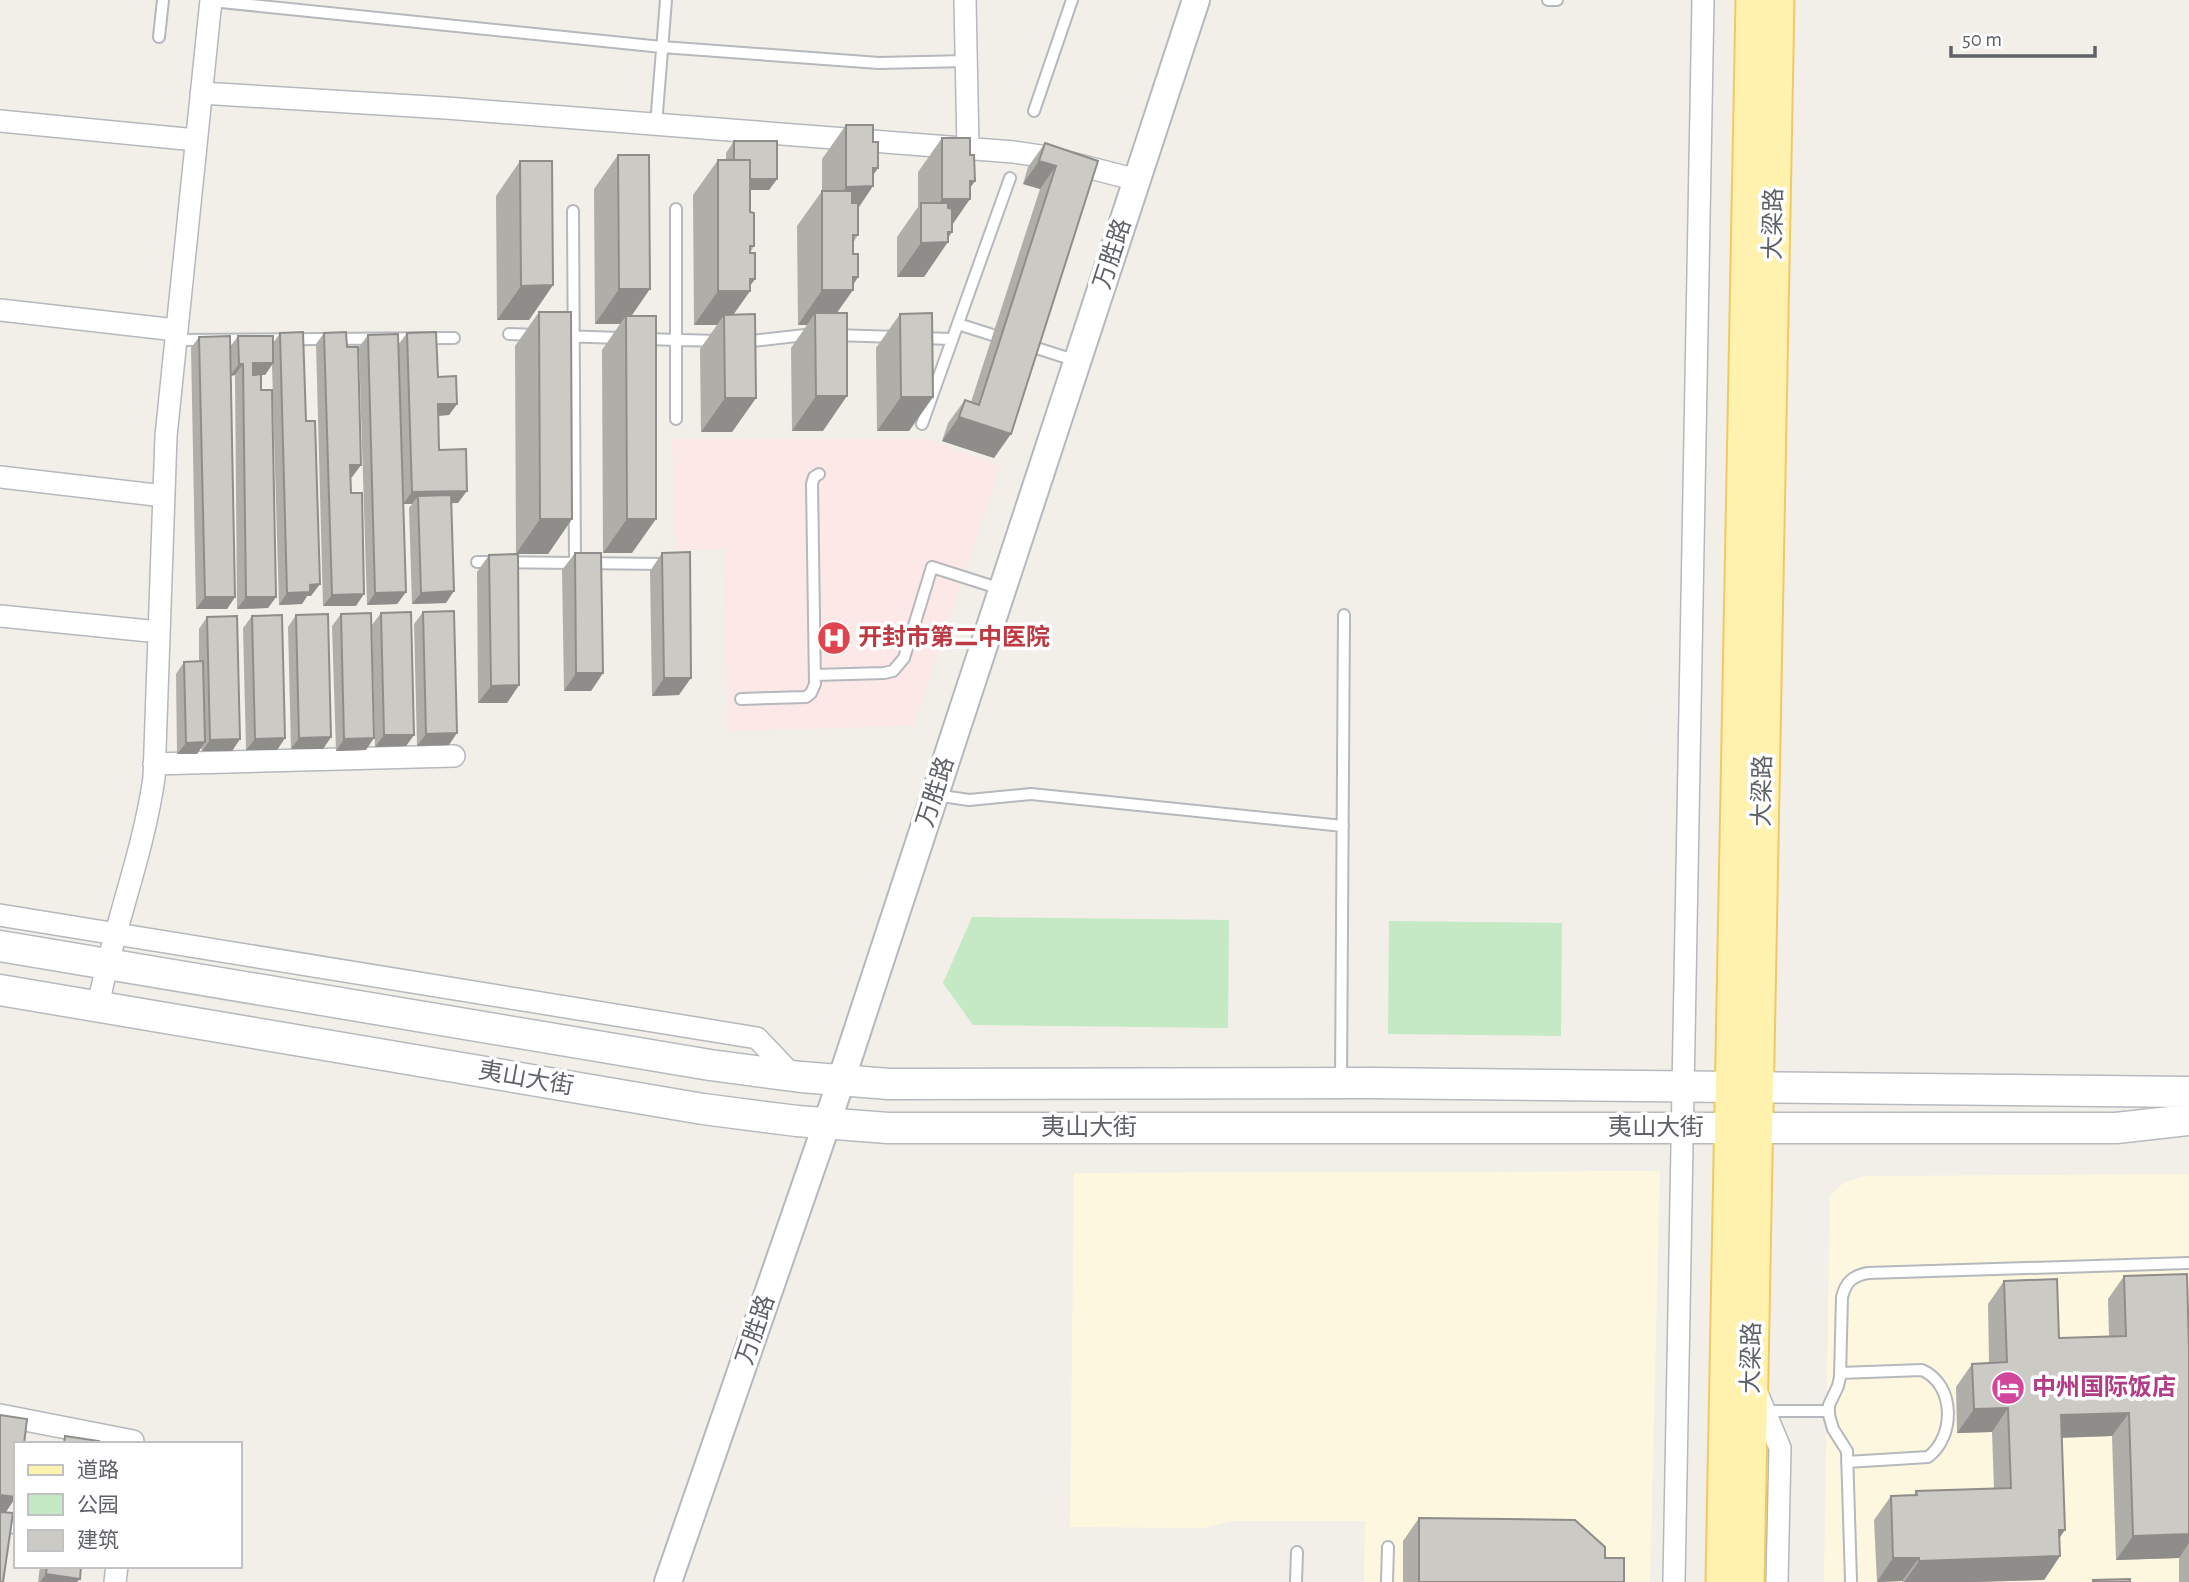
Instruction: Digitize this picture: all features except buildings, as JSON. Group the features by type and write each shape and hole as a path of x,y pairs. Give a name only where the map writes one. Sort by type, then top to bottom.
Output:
{"main road":[{"name":"大梁路","path":"1745,1087 1753,0"},
{"name":"大梁路","path":"1723,1582 1744,1128 1777,0"},
{"name":"夷山大街","path":"0,946 710,1065 793,1076 889,1084 1341,1083 2189,1091"},
{"name":"夷山大街","path":"0,990 703,1109 827,1124 888,1128 2116,1128 2189,1120"},
{"name":"大梁路","path":"1744,1128 1751,1379 1747,1582"}],"street":[{"path":"98,1006 106,963 149,816 154,764 166,436 211,0"},
{"path":"965,0 968,148"},
{"name":"万胜路","path":"668,1582 827,1124 1196,0"},
{"path":"1674,1582 1703,0"},
{"path":"201,93 446,108 1014,152 1048,157 1137,180"},
{"path":"0,121 196,139"},
{"path":"0,310 176,335"},
{"path":"0,477 164,496"},
{"path":"0,615 159,632"},
{"path":"154,764 454,756"},
{"path":"0,915 757,1038 793,1076"},
{"path":"1751,1379 1780,1448 1777,1582"},
{"path":"0,1415 133,1442"}],"lane":[{"path":"159,37 163,0"},
{"path":"211,0 662,47 879,63 966,61"},
{"path":"656,125 666,0"},
{"path":"1034,111 1072,0"},
{"path":"1548,0 1558,0"},
{"path":"922,424 1010,178"},
{"path":"676,209 676,419"},
{"path":"573,211 575,563"},
{"path":"958,324 1077,361"},
{"path":"509,334 746,342 804,334 952,339"},
{"path":"176,335 454,338"},
{"path":"741,699 806,697 815,684 812,484 814,477 819,474"},
{"path":"477,562 681,564"},
{"path":"815,675 893,671 904,658 932,567 1003,589"},
{"path":"1341,1083 1344,615"},
{"path":"935,795 969,800 1031,794 1343,826"},
{"path":"1851,1581 1847,1451 1833,1429 1829,1411 1840,1373 1842,1297 1845,1285 1855,1276 1882,1273 2189,1263"},
{"path":"1840,1373 1922,1370 1940,1383 1946,1395 1947,1429 1936,1451 1928,1457 1919,1460 1847,1462"},
{"path":"1765,1411 1829,1411"},
{"path":"1387,1582 1388,1547"},
{"path":"1296,1582 1297,1552"}],"shaded area":[{"name":"开封市第二中医院","path":"672,439 925,439 1001,465 913,726 728,731 723,549 675,550"},
{"path":"1660,1171 1650,1582 1364,1582 1365,1521 1234,1521 1203,1528 1070,1527 1074,1173"},
{"name":"中州国际饭店","path":"2189,1174 2189,1582 1824,1582 1830,1195 1845,1182 1864,1176"}],"green space":[{"path":"972,917 1229,920 1228,1028 973,1025 943,983"},
{"path":"1389,921 1562,923 1561,1036 1388,1034"}],"place":[{"name":"开封市第二中医院","path":"834,638"},
{"name":"中州国际饭店","path":"2008,1388"}]}
